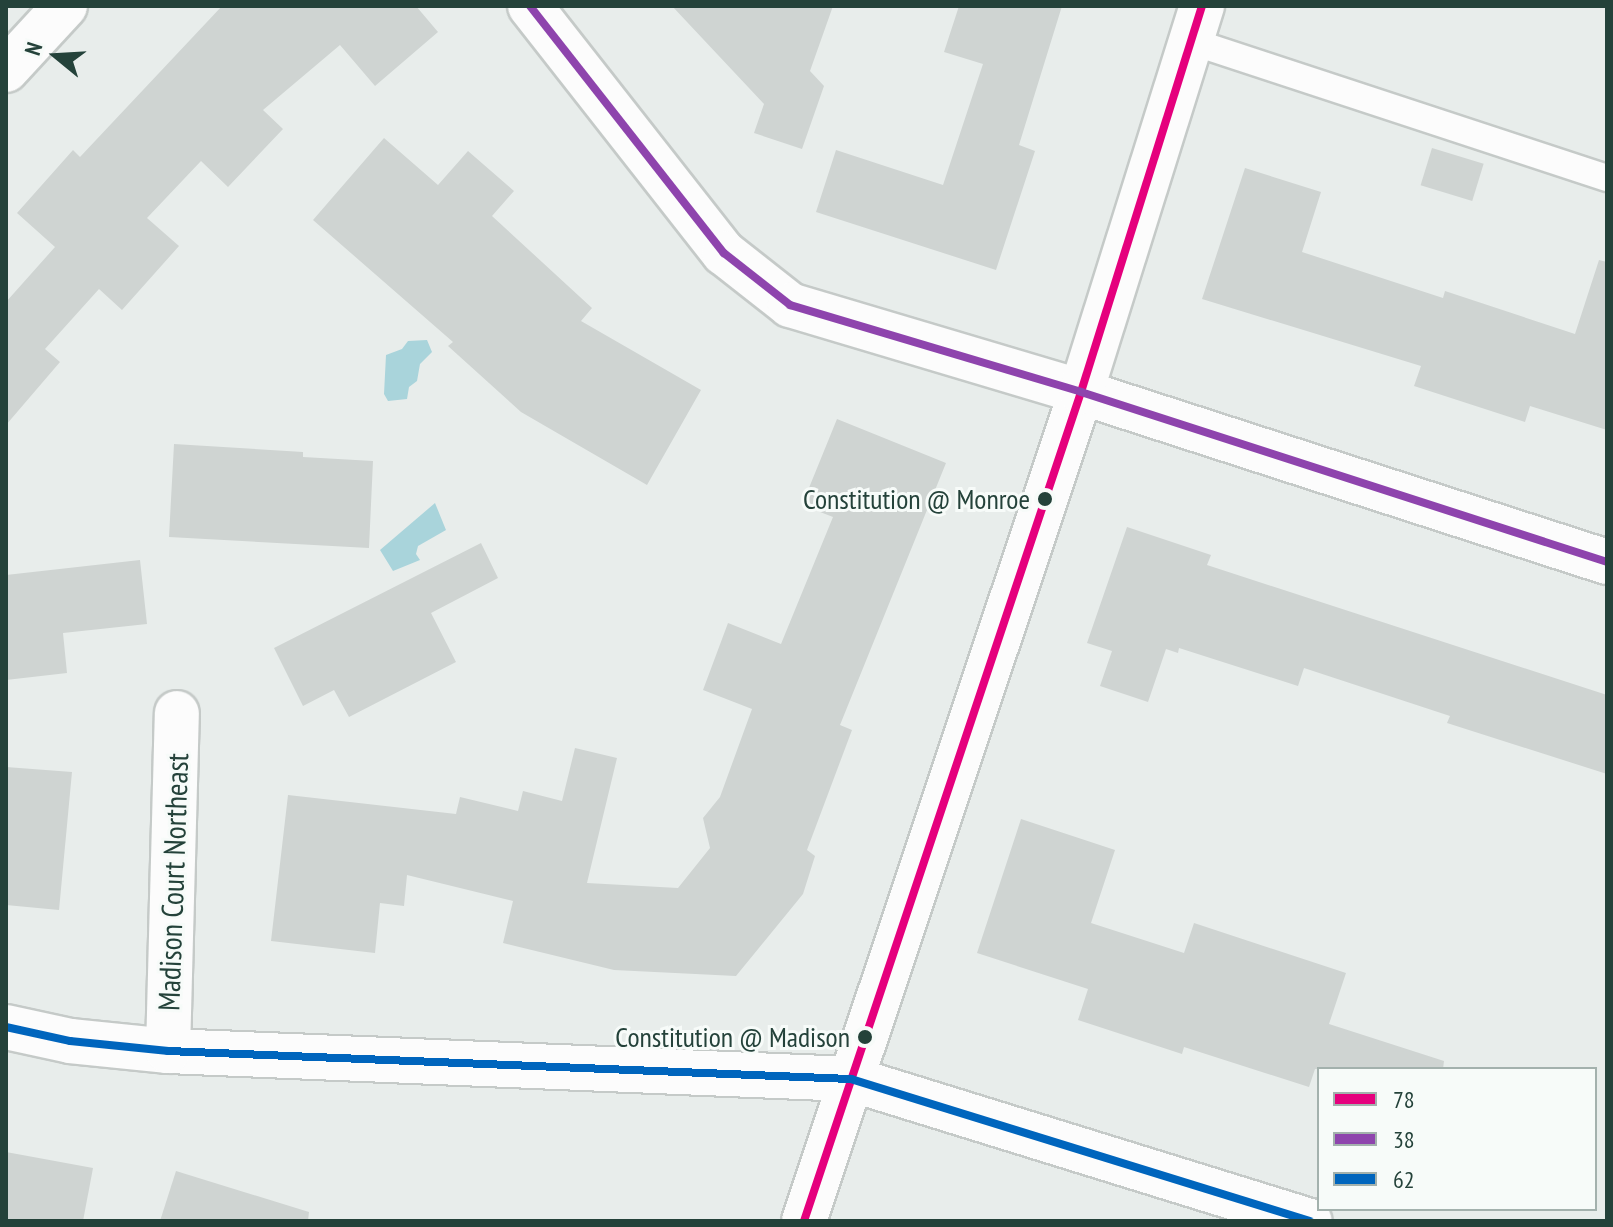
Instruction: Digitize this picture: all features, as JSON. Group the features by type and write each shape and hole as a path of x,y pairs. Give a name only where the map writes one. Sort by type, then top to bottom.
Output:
{"street":[{"path":"6,70 65,6"},
{"path":"530,6 724,253 790,305 1081,392 1607,562"},
{"path":"804,1221 1081,392 1196,23"},
{"name":"Madison Court Northeast","path":"168,1051 177,713"},
{"path":"6,1027 70,1041 168,1051 851,1079 1309,1221"}],"lane":[{"path":"1196,23 1607,178"}],"water":[{"path":"427,340 432,352 420,364 417,381 409,387 407,399 388,401 384,394 386,355 402,349 408,341"},
{"path":"435,503 446,530 418,546 416,554 420,560 393,571 380,550"}],"building":[{"path":"222,6 416,6 438,32 375,86 340,45 263,110 283,129 228,187 201,161 147,218 179,246 122,310 99,289 45,349 60,362 6,425 6,302 55,247 17,213 73,150 80,157"},
{"path":"672,6 833,6 810,71 824,86 802,149 754,133 764,104"},
{"path":"959,6 1062,6 1019,145 1035,151 996,270 816,212 836,150 943,185 983,64 944,52"},
{"path":"384,138 438,185 468,151 514,191 492,216 592,308 581,321 701,390 647,485 521,412 448,346 453,342 313,220"},
{"path":"1432,148 1484,164 1472,201 1421,185"},
{"path":"1245,168 1321,192 1302,252 1443,298 1445,291 1575,334 1599,260 1607,262 1607,430 1530,406 1525,422 1414,386 1421,366 1202,299"},
{"path":"837,419 946,463 840,725 852,730 807,850 815,856 803,894 736,976 614,970 503,943 513,901 407,875 404,906 380,903 375,953 271,941 288,795 456,814 460,797 518,811 523,791 562,801 575,748 617,758 587,883 678,888 710,848 703,818 720,797 752,709 703,690 728,623 781,644 833,517 802,505"},
{"path":"174,444 303,452 303,457 373,461 369,548 169,537"},
{"path":"1127,527 1211,555 1207,565 1607,695 1607,774 1447,723 1450,716 1304,668 1298,686 1179,648 1178,653 1166,649 1148,702 1100,686 1112,651 1087,643"},
{"path":"481,543 498,578 431,613 456,662 349,717 334,690 303,706 274,648"},
{"path":"140,560 147,624 63,633 67,673 6,680 6,575"},
{"path":"6,767 72,772 59,910 6,905"},
{"path":"1021,819 1115,850 1091,923 1184,953 1194,923 1346,973 1329,1024 1444,1061 1443,1067 1317,1067 1309,1087 1184,1047 1182,1054 1078,1020 1088,989 977,953"},
{"path":"6,1152 93,1168 83,1221 6,1221"},
{"path":"176,1171 309,1212 308,1221 160,1221"}],"transit line":[{"name":"38","path":"530,6 724,253 790,305 1081,392 1607,562"},
{"name":"78","path":"804,1221 1081,392 1202,6"},
{"name":"62","path":"6,1027 70,1041 168,1051 851,1079 1309,1221"}],"place":[{"name":"Constitution @ Monroe","path":"1045,499"},
{"name":"Constitution @ Madison","path":"865,1037"}]}
